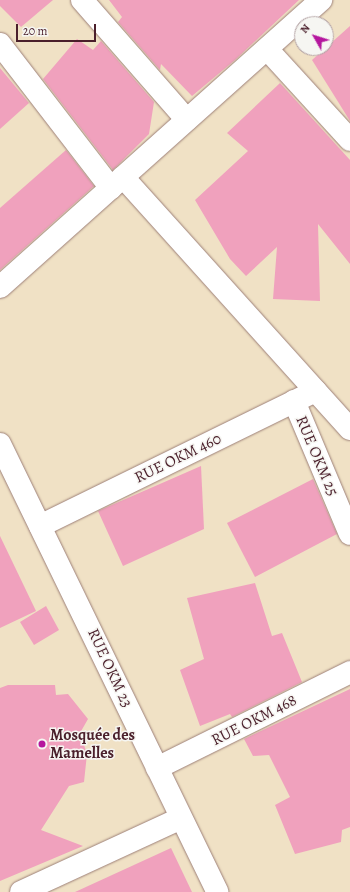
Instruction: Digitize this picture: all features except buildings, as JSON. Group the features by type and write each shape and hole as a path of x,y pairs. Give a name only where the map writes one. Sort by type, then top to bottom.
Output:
{"street":[{"path":"82,0 188,120"},
{"path":"0,287 321,0"},
{"path":"0,44 117,183 316,391 350,429"},
{"path":"266,49 350,140"},
{"name":"RUE OKM 460","path":"40,526 316,391"},
{"name":"RUE OKM 25","path":"294,401 350,534"},
{"name":"RUE OKM 23","path":"0,444 218,892"},
{"name":"RUE OKM 468","path":"157,768 350,672"},
{"path":"21,892 181,818"}],"place":[{"name":"Mosquée des Mamelles","path":"42,744"}]}
